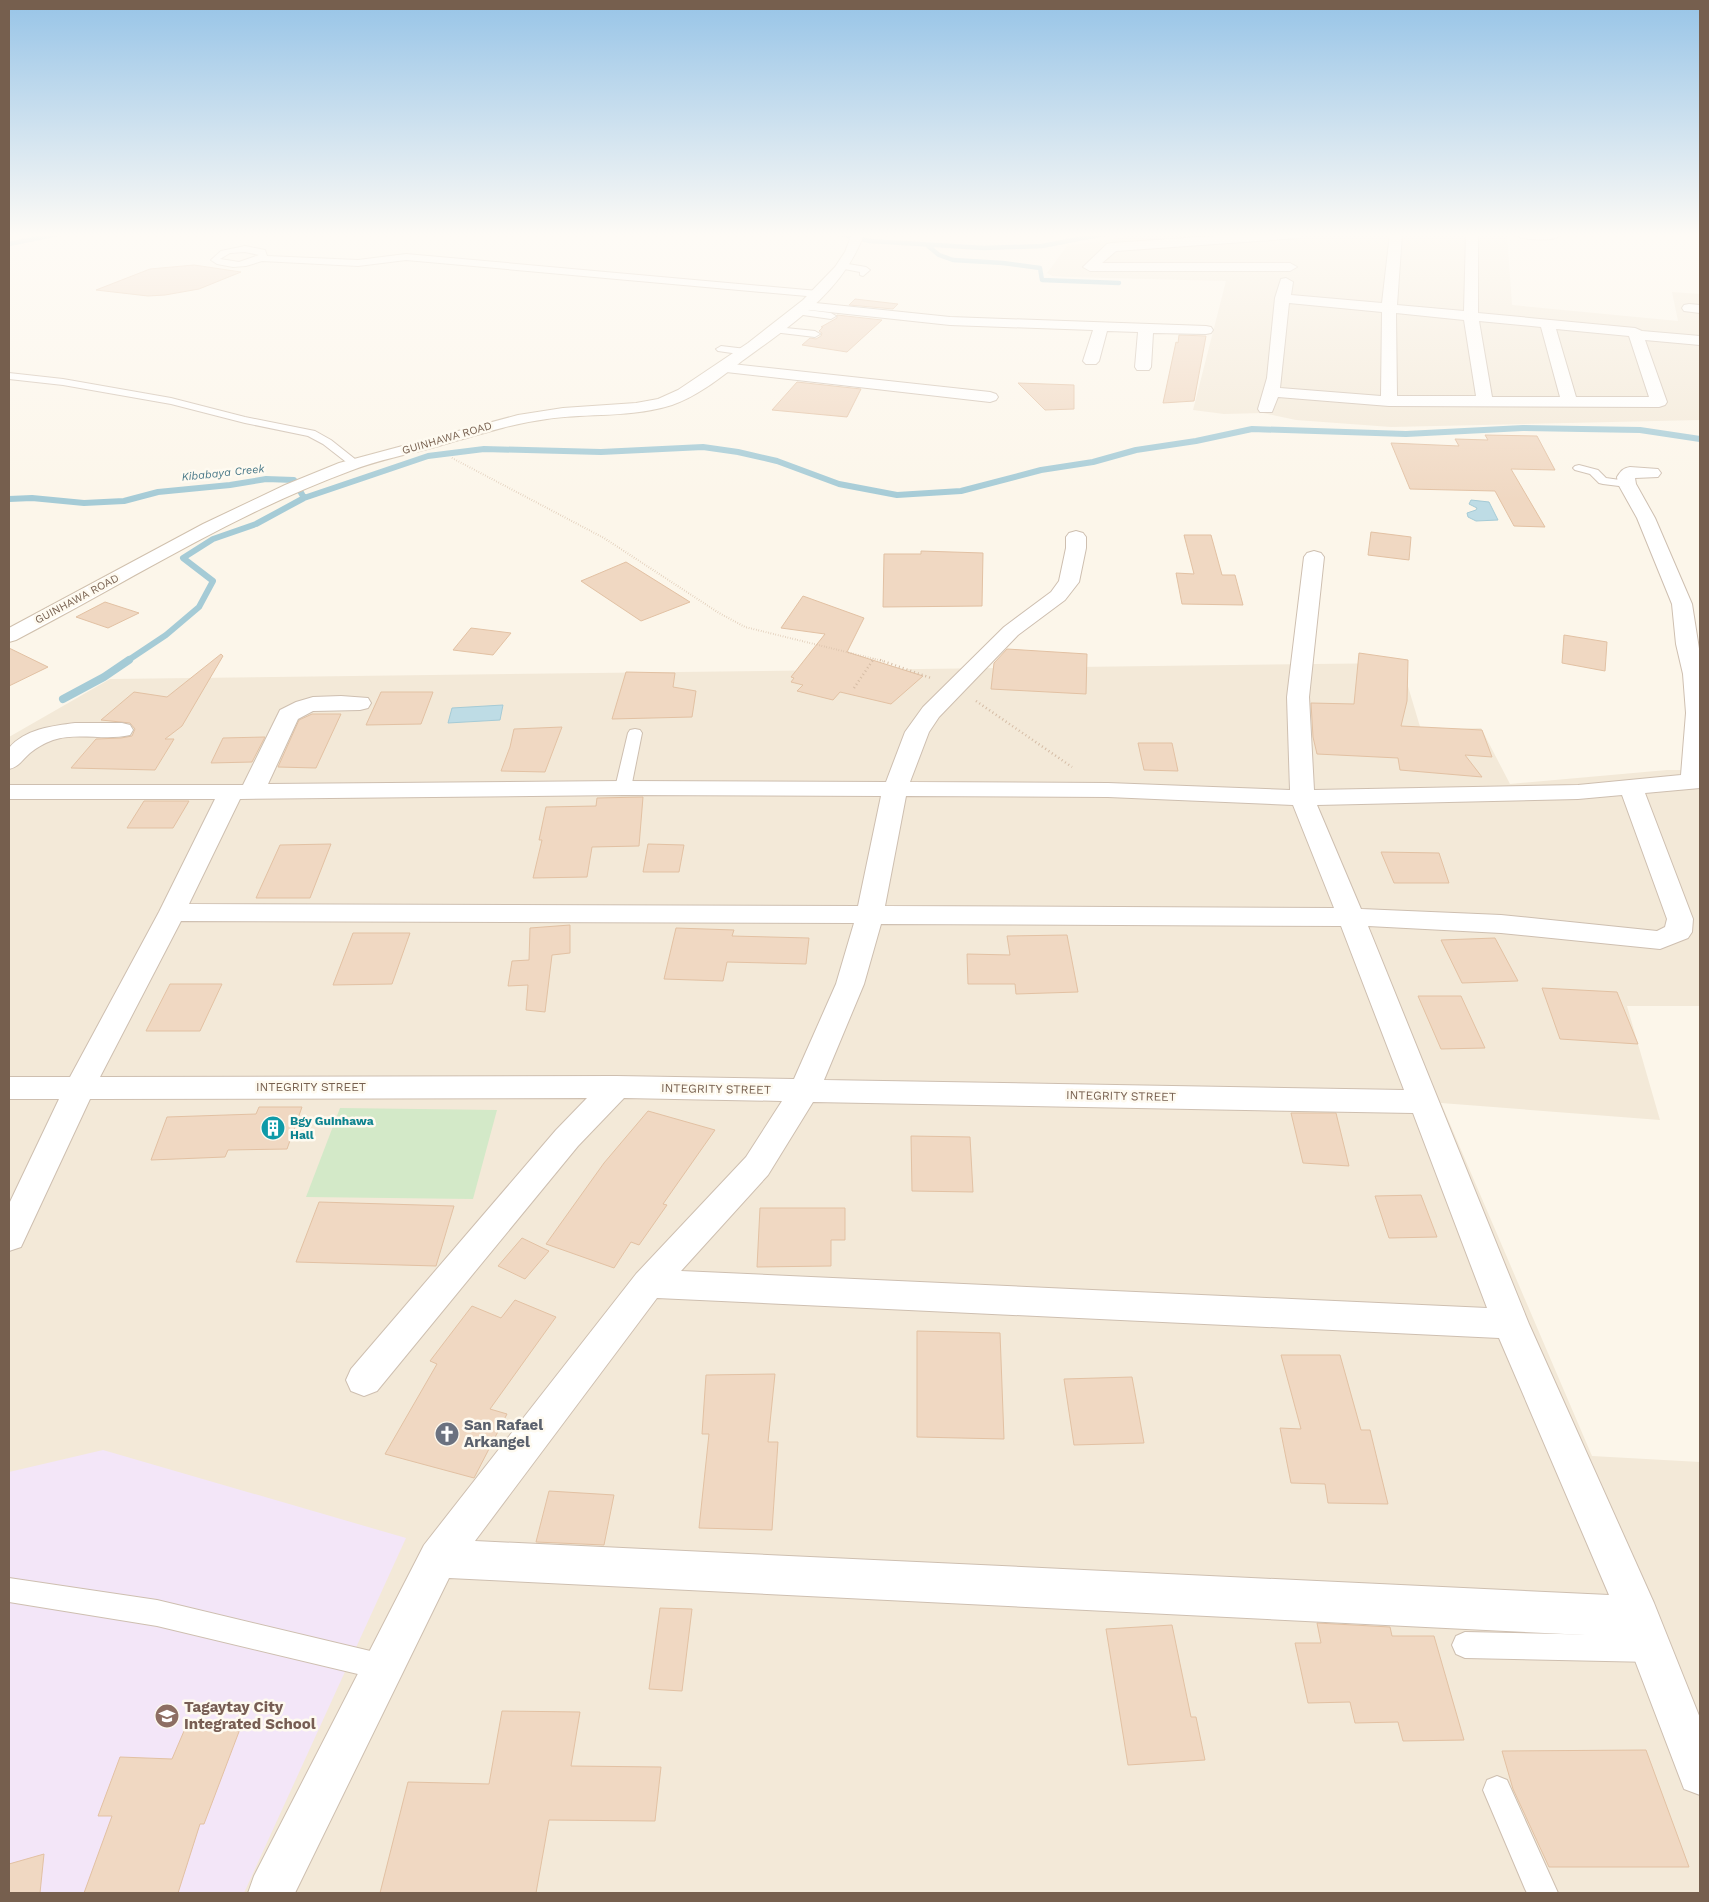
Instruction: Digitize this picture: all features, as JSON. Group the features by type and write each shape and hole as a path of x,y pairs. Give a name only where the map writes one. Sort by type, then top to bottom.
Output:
{"street":[{"name":"GUINHAWA ROAD","path":"9,636 170,548 306,482 354,463 525,418 566,412 646,406 680,396 746,352 784,323"},
{"path":"1033,323 1206,330"},
{"path":"1266,409 1272,392 1279,323"},
{"path":"1389,323 1389,401"},
{"path":"1472,323 1485,402"},
{"path":"1272,392 1389,401 1659,402 1635,332 1544,323"},
{"path":"1547,323 1569,401"},
{"path":"1092,361 1101,327"},
{"path":"1142,367 1146,328"},
{"path":"1636,335 1700,341"},
{"path":"723,368 990,397"},
{"path":"9,792 242,792 623,788 895,789 1108,790 1302,798 1384,795 1503,795 1632,788 1697,781 1697,713 1694,674 1687,644 1682,604 1646,518 1626,477 1630,472 1652,473"},
{"path":"271,1893 438,1558 648,1284 757,1166 805,1090 850,984 870,914 895,789 917,732 931,712 955,686 1011,631 1058,596 1069,582 1076,548 1076,537"},
{"path":"1314,557 1298,697 1302,798 1351,917 1511,1324 1645,1633 1700,1773"},
{"path":"10,1235 80,1087 172,912 288,715 296,708 308,704 360,703"},
{"path":"9,762 26,744 52,732 122,730"},
{"path":"172,912 1351,917 1501,924 1660,940 1678,932 1680,919 1632,788"},
{"path":"364,1380 567,1138 616,1087"},
{"name":"INTEGRITY STREET","path":"9,1088 616,1087 1424,1102"},
{"path":"648,1284 1511,1324"},
{"path":"438,1558 1645,1633"}],"lane":[{"path":"770,334 815,334"},
{"path":"770,334 793,342"},
{"path":"721,349 746,352"},
{"path":"9,376 63,382 137,394 245,420 311,433 327,442 354,463"},
{"path":"1579,468 1594,472 1603,481 1628,484"},
{"path":"623,788 635,733"},
{"path":"9,1590 157,1614 383,1667"},
{"path":"1465,1645 1645,1633"},
{"path":"1497,1790 1535,1879 1543,1893"}],"path":[{"path":"450,457 604,538 719,613 745,627 874,658 955,686 1000,719 1108,790"},
{"path":"854,688 874,658"}],"shaded area":[{"path":"1215,323 1700,323 1700,420 1391,427 1296,420 1263,413 1224,414 1193,410"},
{"path":"1401,663 1421,730 1481,728 1510,784 1667,770 1700,770 1700,1006 1627,1006 1660,1120 1441,1103 1592,1456 1700,1462 1700,1893 9,1893 9,737 110,679"},
{"name":"Tagaytay City Integrated School","path":"103,1450 406,1538 244,1893 9,1893 9,1472"}],"green space":[{"path":"340,1108 497,1110 473,1199 306,1197"}],"water":[{"path":"1471,500 1489,502 1498,520 1476,521 1468,517 1467,513 1477,508 1469,504"},
{"path":"503,705 500,720 448,723 452,708"}],"building":[{"path":"829,323 879,323 847,352 802,345 810,338 816,339 821,336 822,333 819,331 823,327 821,327"},
{"path":"1179,335 1206,336 1194,401 1163,403 1176,342 1178,343"},
{"path":"797,382 861,389 847,417 772,410"},
{"path":"1018,383 1074,385 1074,409 1045,410"},
{"path":"1485,435 1537,436 1555,470 1511,469 1545,527 1514,526 1495,491 1410,489 1391,443 1459,446 1455,439 1488,440"},
{"path":"1371,532 1411,537 1409,560 1368,555"},
{"path":"1184,535 1211,535 1222,575 1235,575 1243,605 1182,604 1176,573 1194,574"},
{"path":"921,551 983,553 982,606 883,607 884,554 921,554"},
{"path":"626,562 690,602 641,621 581,581"},
{"path":"803,596 864,618 847,652 923,676 891,704 840,692 833,700 797,691 803,685 791,682 794,678 791,677 825,634 781,628"},
{"path":"105,602 139,613 108,628 76,617"},
{"path":"471,628 511,633 493,655 453,650"},
{"path":"1564,635 1607,642 1605,671 1562,663"},
{"path":"9,648 48,667 9,686"},
{"path":"1007,649 1087,654 1086,694 991,689 994,663"},
{"path":"1359,653 1408,660 1407,701 1401,726 1482,730 1492,757 1465,755 1482,777 1400,770 1398,758 1317,754 1313,737 1311,703 1354,704"},
{"path":"221,654 223,656 182,726 165,739 174,739 155,770 71,768 96,739 132,736 135,729 130,723 101,720 134,692 167,697"},
{"path":"626,672 675,673 673,687 696,691 692,717 612,719"},
{"path":"381,692 433,692 421,724 366,725"},
{"path":"312,714 341,714 316,768 278,767 299,720"},
{"path":"562,727 545,772 501,771 510,747 514,729"},
{"path":"265,737 252,762 211,763 223,738"},
{"path":"1138,743 1172,743 1178,771 1144,770"},
{"path":"643,797 639,846 592,847 587,877 533,878 542,840 539,840 546,807 596,806 597,798"},
{"path":"144,801 189,801 173,828 127,828"},
{"path":"331,844 310,898 256,898 280,845"},
{"path":"648,844 684,845 679,872 643,872"},
{"path":"1381,852 1439,853 1449,883 1394,883"},
{"path":"570,925 570,953 552,955 545,1012 526,1010 528,985 508,986 512,961 529,960 530,928"},
{"path":"676,928 734,930 732,936 809,938 806,964 727,962 723,981 664,979"},
{"path":"353,933 410,933 392,984 333,985"},
{"path":"1067,935 1078,992 1016,994 1015,984 968,984 967,954 1010,955 1007,936"},
{"path":"1495,938 1518,981 1462,983 1441,940"},
{"path":"170,984 222,984 200,1031 146,1031"},
{"path":"1542,988 1617,992 1638,1044 1560,1039"},
{"path":"1418,996 1461,996 1485,1048 1441,1049"},
{"path":"259,1107 302,1107 287,1149 228,1150 225,1157 151,1160 167,1117 256,1114"},
{"path":"648,1111 715,1130 663,1204 667,1205 639,1245 631,1242 614,1268 546,1244 604,1163"},
{"path":"1291,1113 1336,1113 1349,1166 1303,1163"},
{"path":"911,1136 970,1137 973,1192 912,1191"},
{"path":"1421,1195 1437,1237 1389,1238 1375,1196"},
{"path":"319,1202 454,1206 436,1266 296,1262"},
{"path":"760,1208 845,1208 845,1240 831,1240 831,1266 757,1267"},
{"path":"522,1238 549,1251 525,1279 498,1266"},
{"path":"515,1300 556,1317 490,1409 507,1414 474,1478 385,1454 437,1364 430,1361 472,1306 501,1318"},
{"path":"917,1331 1000,1333 1004,1439 917,1437"},
{"path":"1281,1355 1340,1355 1361,1430 1370,1430 1388,1504 1328,1503 1325,1484 1291,1483 1280,1428 1301,1429"},
{"path":"775,1374 768,1442 778,1442 772,1530 699,1528 709,1434 702,1434 706,1375"},
{"path":"1132,1377 1144,1443 1074,1445 1064,1379"},
{"path":"549,1491 614,1495 604,1545 536,1542"},
{"path":"660,1608 692,1609 682,1691 649,1689"},
{"path":"1317,1623 1390,1627 1392,1636 1434,1636 1464,1740 1403,1741 1398,1722 1355,1723 1350,1702 1308,1703 1295,1643 1321,1643"},
{"path":"1172,1625 1191,1717 1196,1717 1205,1760 1128,1765 1106,1629"},
{"path":"502,1711 580,1712 571,1766 661,1767 655,1821 549,1820 536,1893 380,1893 408,1782 489,1784"},
{"path":"187,1724 240,1729 204,1824 200,1824 178,1893 84,1893 112,1816 98,1816 120,1757 172,1759"},
{"path":"1646,1750 1689,1867 1549,1867 1513,1789 1502,1751"},
{"path":"44,1854 40,1893 9,1893 9,1864"}],"waterway":[{"path":"304,498 428,456 484,449 601,452 703,447 738,452 777,461 839,484 897,495 961,491 1041,470 1093,462 1136,450 1196,441 1252,429 1406,434 1523,428 1640,430 1700,439"},
{"name":"Kibabaya Creek","path":"9,499 32,498 84,503 124,501 158,492 230,485 266,479 294,480 304,498"},
{"name":"Kibabaya Creek","path":"127,661 166,635 199,607 213,581 183,558 213,539 256,524 304,498"},
{"name":"Kibabaya Creek","path":"63,699 104,677 129,660"}],"place":[{"name":"Bgy Guinhawa Hall","path":"273,1128"},
{"name":"San Rafael Arkangel","path":"447,1434"},
{"name":"Tagaytay City Integrated School","path":"167,1716"}]}
